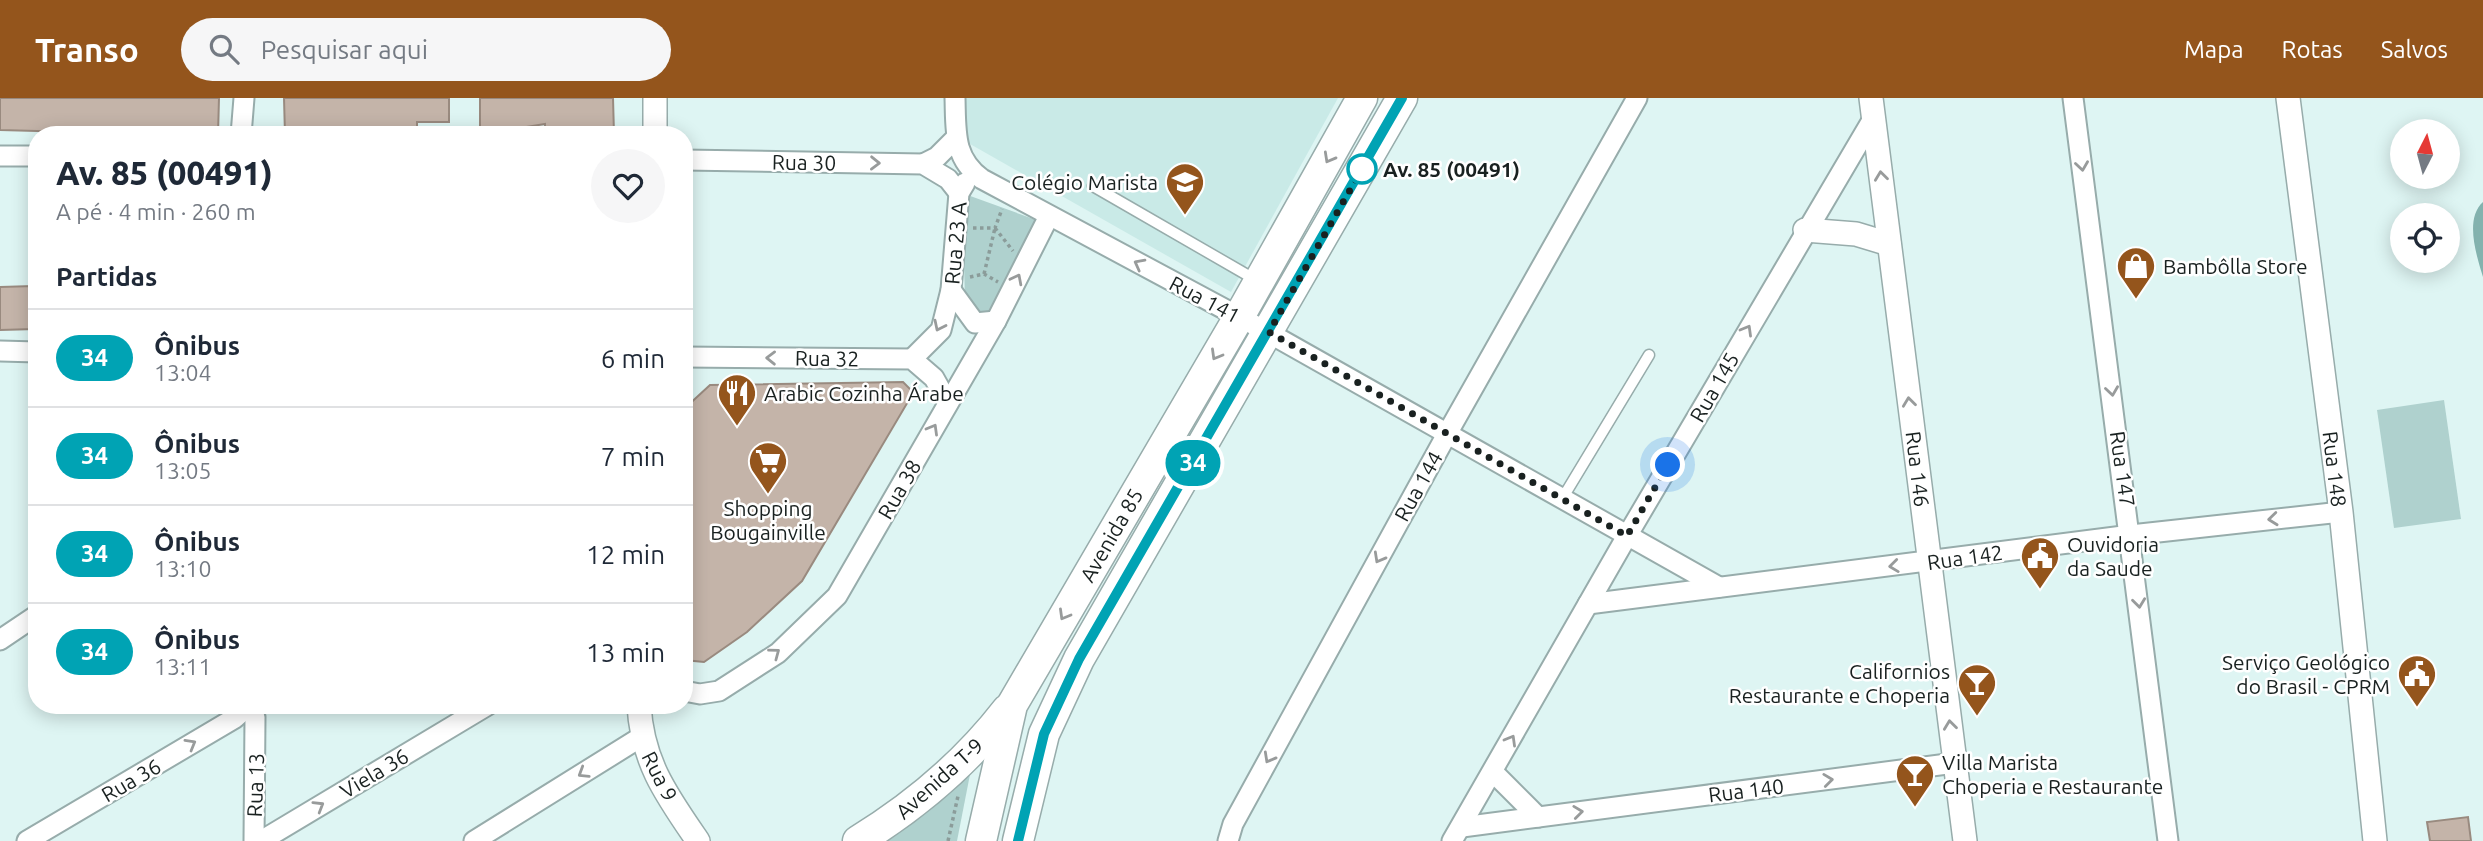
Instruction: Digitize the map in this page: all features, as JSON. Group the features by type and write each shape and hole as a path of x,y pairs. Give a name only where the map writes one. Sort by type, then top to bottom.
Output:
{"main road":[{"name":"Avenida 85","path":"981,841 1012,705 1239,317 1362,98"},
{"name":"Avenida 85","path":"1018,841 1044,734 1079,659 1402,98"},
{"name":"Avenida T-9","path":"858,841 902,814 981,743 1012,705"}],"street":[{"path":"242,126 244,98"},
{"path":"655,98 655,126"},
{"name":"Rua 23 A","path":"955,98 958,150 970,170 982,179"},
{"name":"Rua 144","path":"1228,841 1233,824 1447,434 1637,98"},
{"name":"Rua 147","path":"2073,98 2131,535 2168,841"},
{"name":"Rua 148","path":"2288,98 2341,512 2375,841"},
{"name":"Rua 145","path":"1457,834 1873,107"},
{"name":"Rua 146","path":"1873,107 1965,841"},
{"path":"923,164 937,157 956,138"},
{"path":"0,156 28,156"},
{"name":"Rua 30","path":"693,160 923,164"},
{"path":"923,164 948,179 959,193"},
{"name":"Rua 23 A","path":"912,359 941,330 960,288 959,193 967,181 982,179"},
{"name":"Rua 141","path":"982,179 1269,332 1718,587"},
{"name":"Rua 38","path":"693,693 719,691 778,653 837,596 996,321 1049,216"},
{"path":"1805,230 1834,230 1889,244"},
{"path":"960,288 975,323 996,321"},
{"path":"0,352 28,352"},
{"name":"Rua 32","path":"693,357 912,359"},
{"path":"912,359 934,378 948,403"},
{"name":"Rua 142","path":"1588,604 2131,535 2341,512"},
{"path":"0,639 28,621"},
{"name":"Rua 36","path":"27,841 252,714"},
{"name":"Rua 13","path":"252,714 254,841"},
{"name":"Viela 36","path":"261,841 473,714"},
{"name":"Rua 9","path":"640,714 641,737 664,791 698,841"},
{"path":"474,841 641,737"},
{"name":"Rua 140","path":"1457,834 1538,817 1955,763"},
{"path":"1493,772 1538,817"}],"lane":[{"path":"1093,186 1259,282"},
{"path":"1562,499 1649,355"}],"path":[{"path":"984,274 1003,207"},
{"path":"965,228 995,228"},
{"path":"995,228 1019,257"},
{"path":"960,288 968,277 967,265"},
{"path":"968,277 984,274 993,277 1001,288 1007,277"},
{"path":"948,841 959,792"}],"shaded area":[{"name":"Colégio Marista","path":"963,98 1338,98 1231,292 963,140"},
{"path":"962,193 1039,221 987,318 975,318 965,299"},
{"path":"2483,202 2483,277 2475,249 2473,228 2477,209"},
{"path":"2444,400 2461,519 2394,528 2377,410"},
{"path":"973,759 957,841 873,841"}],"building":[{"path":"0,98 219,98 218,126 28,126 28,131 0,130"},
{"path":"284,98 449,98 449,122 417,122 417,126 285,126"},
{"path":"480,98 613,98 614,126 480,126"},
{"path":"28,286 28,329 0,330 0,287"},
{"name":"Shopping Bougainville","path":"903,382 911,390 909,400 802,581 747,632 704,662 693,661 693,401 710,385"},
{"path":"2468,817 2471,841 2430,841 2427,822"}],"bus line":[{"name":"34","path":"1018,841 1044,734 1079,659 1402,98"}],"place":[{"name":"Av. 85 (00491)","path":"1362,169"},
{"name":"Colégio Marista","path":"1185,216"},
{"name":"Bambôlla Store","path":"2136,300"},
{"name":"Arabic Cozinha Árabe","path":"737,427"},
{"name":"Shopping Bougainville","path":"768,495"},
{"name":"Ouvidoria da Saude","path":"2040,590"},
{"name":"Serviço Geológico do Brasil - CPRM","path":"2417,708"},
{"name":"Californios Restaurante e Choperia","path":"1977,717"},
{"name":"Villa Marista Choperia e Restaurante","path":"1915,808"}],"route":[{"path":"1362,169 1269,332 1627,536 1668,465"}]}
